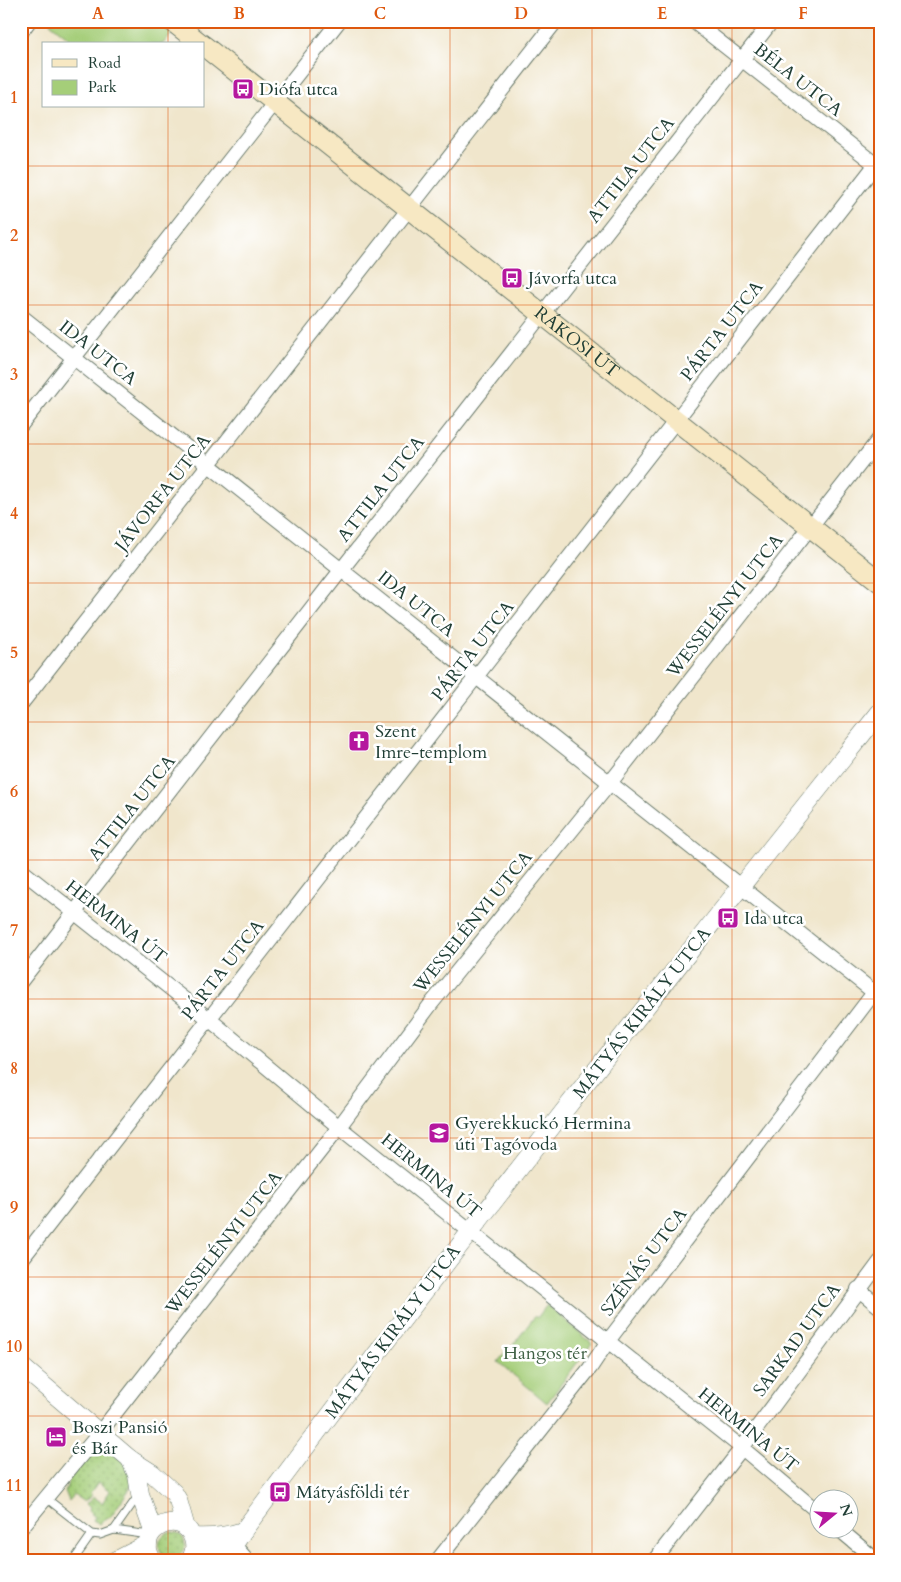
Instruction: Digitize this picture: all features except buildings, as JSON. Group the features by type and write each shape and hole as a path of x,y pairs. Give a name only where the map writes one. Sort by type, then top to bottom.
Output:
{"main road":[{"path":"172,21 198,42"},
{"name":"RÁKOSI ÚT","path":"205,47 880,582"}],"street":[{"path":"21,32 29,21"},
{"path":"21,425 339,21"},
{"name":"JÁVORFA UTCA","path":"21,704 208,464 410,210 556,21"},
{"name":"BÉLA UTCA","path":"693,21 878,164"},
{"name":"ATTILA UTCA","path":"21,980 772,21"},
{"name":"PÁRTA UTCA","path":"21,1260 675,421 878,164"},
{"name":"IDA UTCA","path":"21,316 610,783 878,992"},
{"name":"WESSELÉNYI UTCA","path":"21,1528 99,1433 339,1127 430,1004 610,783 880,438"},
{"name":"MÁTYÁS KIRÁLY UTCA","path":"239,1538 346,1393 470,1231 880,712"},
{"name":"HERMINA ÚT","path":"21,870 209,1019 339,1127 742,1448 808,1504"},
{"name":"SZÉNÁS UTCA","path":"437,1561 590,1368 608,1341 878,992"},
{"name":"SARKAD UTCA","path":"654,1561 742,1448 858,1289 880,1262"},
{"path":"858,1289 880,1307"},
{"path":"21,1366 130,1459 152,1473 174,1493 178,1500 191,1550"},
{"path":"130,1459 137,1475 150,1537 149,1555 153,1561"},
{"path":"115,1561 150,1537 165,1523 172,1522 191,1550"},
{"path":"191,1550 213,1538 228,1536 239,1538 248,1561"},
{"path":"851,1540 871,1559"}],"lane":[{"path":"114,1530 140,1494"},
{"path":"46,1498 92,1534 100,1535 114,1530 150,1537"},
{"path":"73,1561 92,1534"}],"green space":[{"path":"51,21 158,21 172,33 165,42 74,42 50,23"},
{"name":"Hangos tér","path":"547,1305 592,1343 547,1403 498,1362 535,1316 537,1318"},
{"path":"100,1444 129,1465 132,1483 112,1515 100,1524 93,1520 95,1517 88,1511 90,1508 86,1504 94,1497 102,1503 110,1491 98,1482 90,1493 92,1495 84,1502 74,1495 69,1501 65,1491 70,1478 95,1447"},
{"path":"172,1532 181,1536 185,1545 181,1554 172,1558 163,1554 159,1545 163,1536"}],"place":[{"name":"Diófa utca","path":"243,89"},
{"name":"Jávorfa utca","path":"512,278"},
{"name":"Szent Imre-templom","path":"359,741"},
{"name":"Ida utca","path":"728,918"},
{"name":"Gyerekkuckó Hermina úti Tagóvoda","path":"439,1133"},
{"name":"Boszi Pansió és Bár","path":"56,1437"},
{"name":"Mátyásföldi tér","path":"280,1492"}]}
